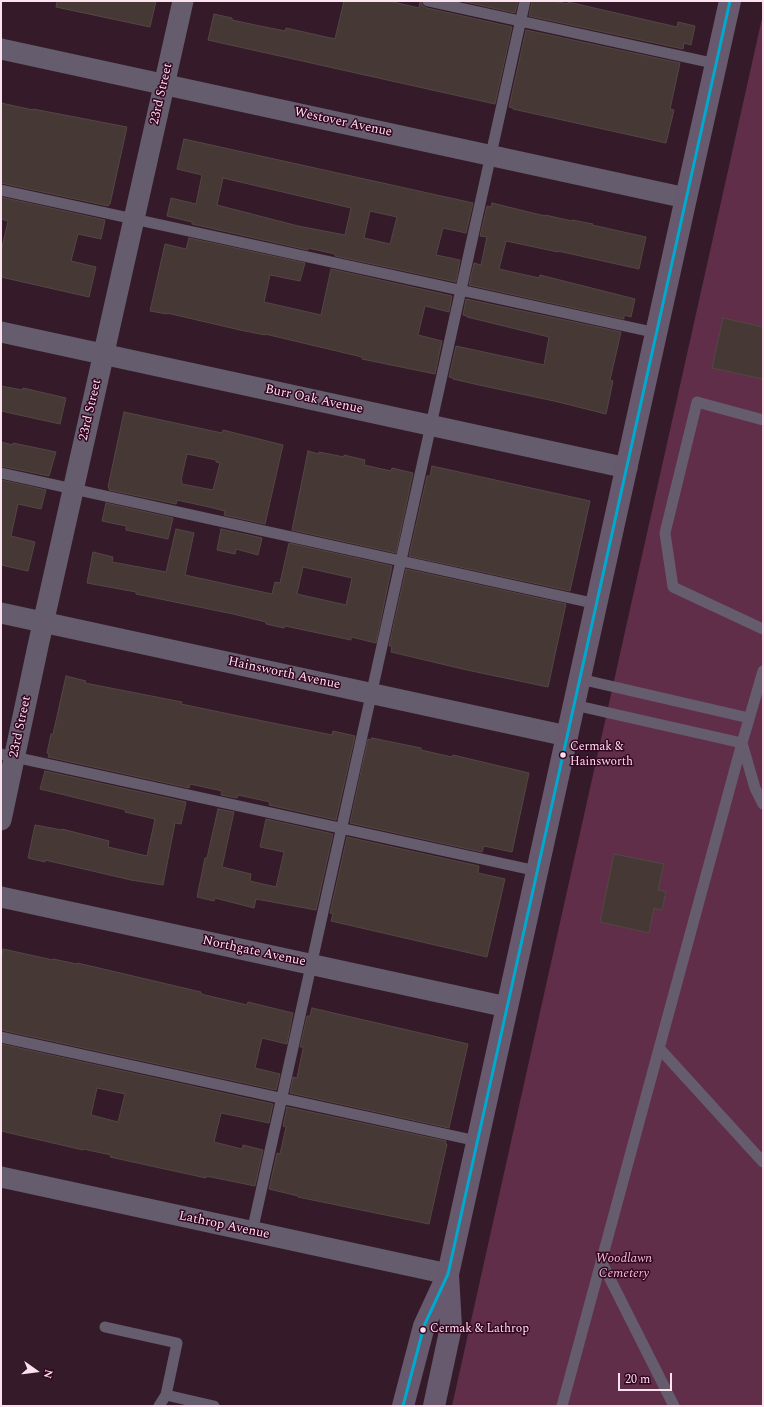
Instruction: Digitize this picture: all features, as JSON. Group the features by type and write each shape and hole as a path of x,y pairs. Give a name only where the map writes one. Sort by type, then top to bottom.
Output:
{"main road":[{"path":"403,1406 424,1326 448,1274 730,1"},
{"path":"434,1406 452,1327 448,1274"}],"street":[{"name":"23rd Street","path":"1,820 8,756 43,622 183,1"},
{"name":"Westover Avenue","path":"1,49 686,198"},
{"name":"Burr Oak Avenue","path":"1,332 627,468"},
{"name":"Hainsworth Avenue","path":"1,613 567,736"},
{"name":"Northgate Avenue","path":"1,896 507,1007"},
{"name":"Lathrop Avenue","path":"1,1177 448,1274"}],"lane":[{"path":"428,1 717,64"},
{"path":"252,1232 525,1"},
{"path":"1,190 657,333"},
{"path":"763,420 696,402 665,533 674,587 763,629"},
{"path":"1,473 597,604"},
{"path":"562,1406 742,743 763,671"},
{"path":"580,679 749,718"},
{"path":"574,705 742,743"},
{"path":"742,743 755,788 763,804"},
{"path":"8,756 537,871"},
{"path":"1,1037 477,1141"},
{"path":"659,1048 763,1162"},
{"path":"601,1261 674,1406"},
{"path":"104,1327 177,1343 166,1395 158,1406"},
{"path":"166,1395 214,1406"}],"green space":[{"name":"Woodlawn Cemetery","path":"763,14 763,1406 452,1406"}],"building":[{"path":"57,1 156,1 150,27 56,7"},
{"path":"344,1 389,1 419,8 421,1 423,6 427,8 512,27 495,104 208,40 214,14 232,18 232,20 260,26 285,31 286,28 335,39"},
{"path":"461,1 518,1 515,13"},
{"path":"532,1 554,1 568,4 568,2 677,27 678,22 695,26 691,45 684,43 683,49 529,16"},
{"path":"526,30 680,63 670,109 674,110 666,143 509,107"},
{"path":"1,103 127,127 110,204 108,206 1,183"},
{"path":"184,139 473,203 466,233 443,228 436,255 460,260 456,282 335,256 335,254 308,248 308,250 192,224 192,222 167,216 171,198 196,204 202,175 177,169","holes":["223,178 351,208 345,235 298,226 217,205","370,211 397,217 390,244 364,238"]},
{"path":"1,197 105,220 101,239 78,234 71,261 96,267 89,297 1,277 1,252 8,221 1,219"},
{"path":"492,203 545,216 593,224 592,225 646,237 639,269 506,241 499,269 539,278 540,275 635,299 631,317 624,315 624,319 469,285 474,263 481,265 487,237 480,236 487,206 491,207"},
{"path":"189,238 305,263 300,281 270,275 264,302 321,315 331,269 452,296 449,312 425,306 418,335 442,341 435,374 362,359 362,357 265,334 240,330 167,313 150,311 165,244 186,249"},
{"path":"466,299 621,332 610,380 613,381 606,414 449,377 456,346 544,365 549,337 467,317 463,315"},
{"path":"723,318 763,327 763,379 712,368"},
{"path":"1,386 22,390 23,388 66,398 60,424 1,411"},
{"path":"124,412 222,433 223,430 283,445 265,524 224,515 225,511 209,507 177,500 176,504 109,490 108,487","holes":["187,454 216,460 216,462 220,463 213,490 182,484 181,480"]},
{"path":"1,442 56,452 49,476 1,466"},
{"path":"308,451 344,457 344,455 365,460 364,465 391,471 392,468 413,473 396,553 292,530"},
{"path":"432,466 590,501 570,591 409,556 427,476 430,476"},
{"path":"1,480 46,490 41,509 18,504 11,536 35,542 28,571 1,565"},
{"path":"106,503 173,518 168,539 126,530 126,526 102,521"},
{"path":"176,529 194,533 185,575 272,594 275,582 280,583 289,543 392,566 376,643 351,637 351,640 285,626 284,628 233,614 136,594 136,592 87,583 93,552 113,557 112,562 166,572","holes":["303,567 352,578 346,605 297,594"]},
{"path":"221,529 262,538 258,555 236,549 235,554 217,550"},
{"path":"406,569 566,604 548,687 391,652 392,646 389,646"},
{"path":"66,676 86,681 85,683 182,702 181,704 258,720 332,735 333,731 355,736 336,820 269,805 270,802 238,795 237,798 221,795 222,791 190,784 189,788 48,757 49,754 47,753 51,734 53,734"},
{"path":"372,738 529,773 512,852 484,846 482,852 350,823 368,739 371,740"},
{"path":"45,771 186,802 181,824 175,823 163,885 131,880 45,860 45,862 28,858 35,825 62,829 109,841 108,847 147,856 155,819 125,812 126,810 40,789"},
{"path":"218,809 234,812 222,867 251,874 250,881 276,887 284,852 260,847 266,819 333,834 316,910 256,899 254,908 215,898 214,901 197,897 205,858 207,858"},
{"path":"347,837 479,866 478,873 505,879 487,957 331,921 333,914 330,913"},
{"path":"614,854 664,864 658,890 666,892 662,910 654,908 649,933 600,922"},
{"path":"3,949 53,960 77,963 201,992 201,994 247,1005 248,1002 293,1013 287,1044 262,1038 255,1068 280,1074 276,1090 1,1030 1,960"},
{"path":"312,1008 468,1044 449,1128 290,1093 293,1077 297,1078 303,1049 303,1047 300,1047 307,1016 310,1016"},
{"path":"1,1044 273,1104 269,1123 221,1113 214,1142 242,1149 243,1145 263,1150 255,1186 206,1176 206,1178 1,1131","holes":["97,1088 125,1094 118,1122 91,1115"]},
{"path":"287,1107 446,1141 445,1144 447,1144 429,1224 298,1197 269,1189 277,1153 280,1154 286,1127 283,1126"}],"transit line":[{"path":"403,1406 424,1326 448,1274 730,1"}],"place":[{"name":"Cermak & Hainsworth","path":"563,755"},
{"name":"Cermak & Lathrop","path":"423,1330"}]}
